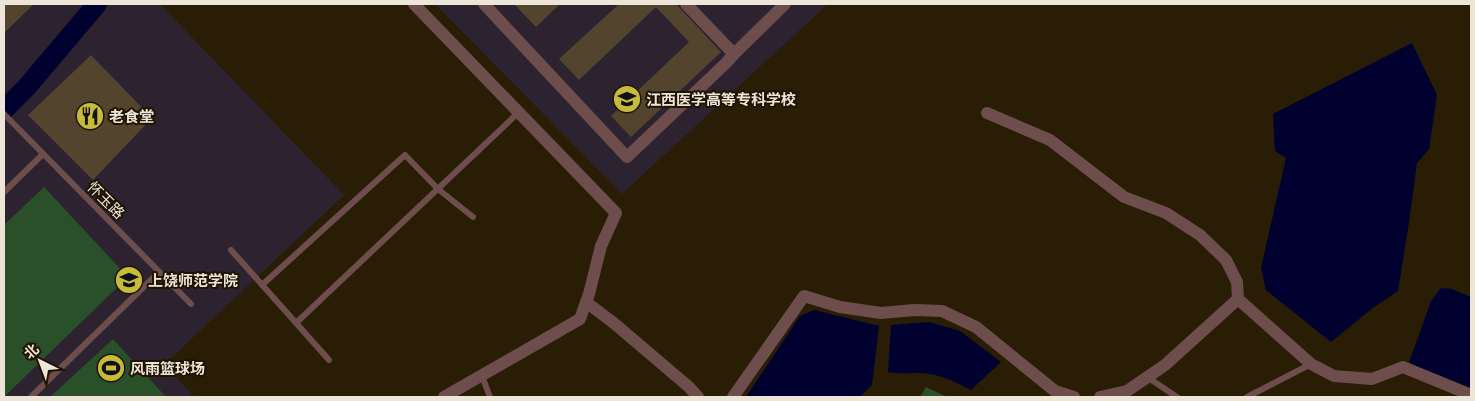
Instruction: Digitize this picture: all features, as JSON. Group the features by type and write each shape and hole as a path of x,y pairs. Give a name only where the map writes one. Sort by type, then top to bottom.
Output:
{"street":[{"path":"414,4 616,213 601,246 580,319 444,397"},
{"path":"484,4 627,157 785,4"},
{"path":"686,4 734,54"},
{"path":"987,113 1050,140 1124,197 1166,213 1200,235 1226,260 1237,282 1238,299 1311,364 1334,376 1372,379 1403,367 1471,395"},
{"path":"732,397 804,296 840,307 882,313 914,310 942,311 976,328 1055,391 1074,397"},
{"path":"1100,397 1127,391 1165,365 1238,299"},
{"path":"586,302 674,374 698,397"}],"lane":[{"path":"296,323 519,112"},
{"name":"怀玉路","path":"4,114 192,304"},
{"path":"4,192 43,154"},
{"path":"262,285 406,155 438,188 473,217"},
{"path":"231,250 329,360"},
{"path":"31,397 159,272"},
{"path":"1247,397 1311,364"},
{"path":"482,376 490,397"},
{"path":"1147,377 1177,397"}],"shaded area":[{"name":"上饶师范学院","path":"4,4 160,4 344,195 165,364 194,397 4,397"},
{"name":"江西医学高等专科学校","path":"435,4 828,4 622,194"}],"green space":[{"path":"44,187 128,277 4,397 4,225"},
{"name":"风雨篮球场","path":"113,339 166,397 50,397"},
{"path":"926,387 947,397 920,397"}],"water":[{"path":"1412,43 1437,95 1429,149 1417,163 1398,291 1374,307 1331,342 1266,290 1261,268 1286,158 1275,151 1273,114"},
{"path":"1441,288 1452,289 1471,297 1471,388 1409,363 1431,301"},
{"path":"814,310 879,326 872,385 860,397 746,397 800,316"},
{"path":"929,322 960,331 1001,362 971,390 946,378 933,375 888,372 891,325"}],"building":[{"path":"4,4 34,4 4,33"},
{"path":"514,4 560,4 536,27"},
{"path":"619,4 676,4 721,52 631,137 611,116 689,42 656,7 579,80 559,59"},
{"name":"老食堂","path":"91,55 152,118 93,180 28,115"}],"waterway":[{"path":"4,110 26,88 97,4"}],"place":[{"name":"江西医学高等专科学校","path":"627,99"},
{"name":"老食堂","path":"90,116"},
{"name":"上饶师范学院","path":"129,280"},
{"name":"风雨篮球场","path":"111,368"}]}
